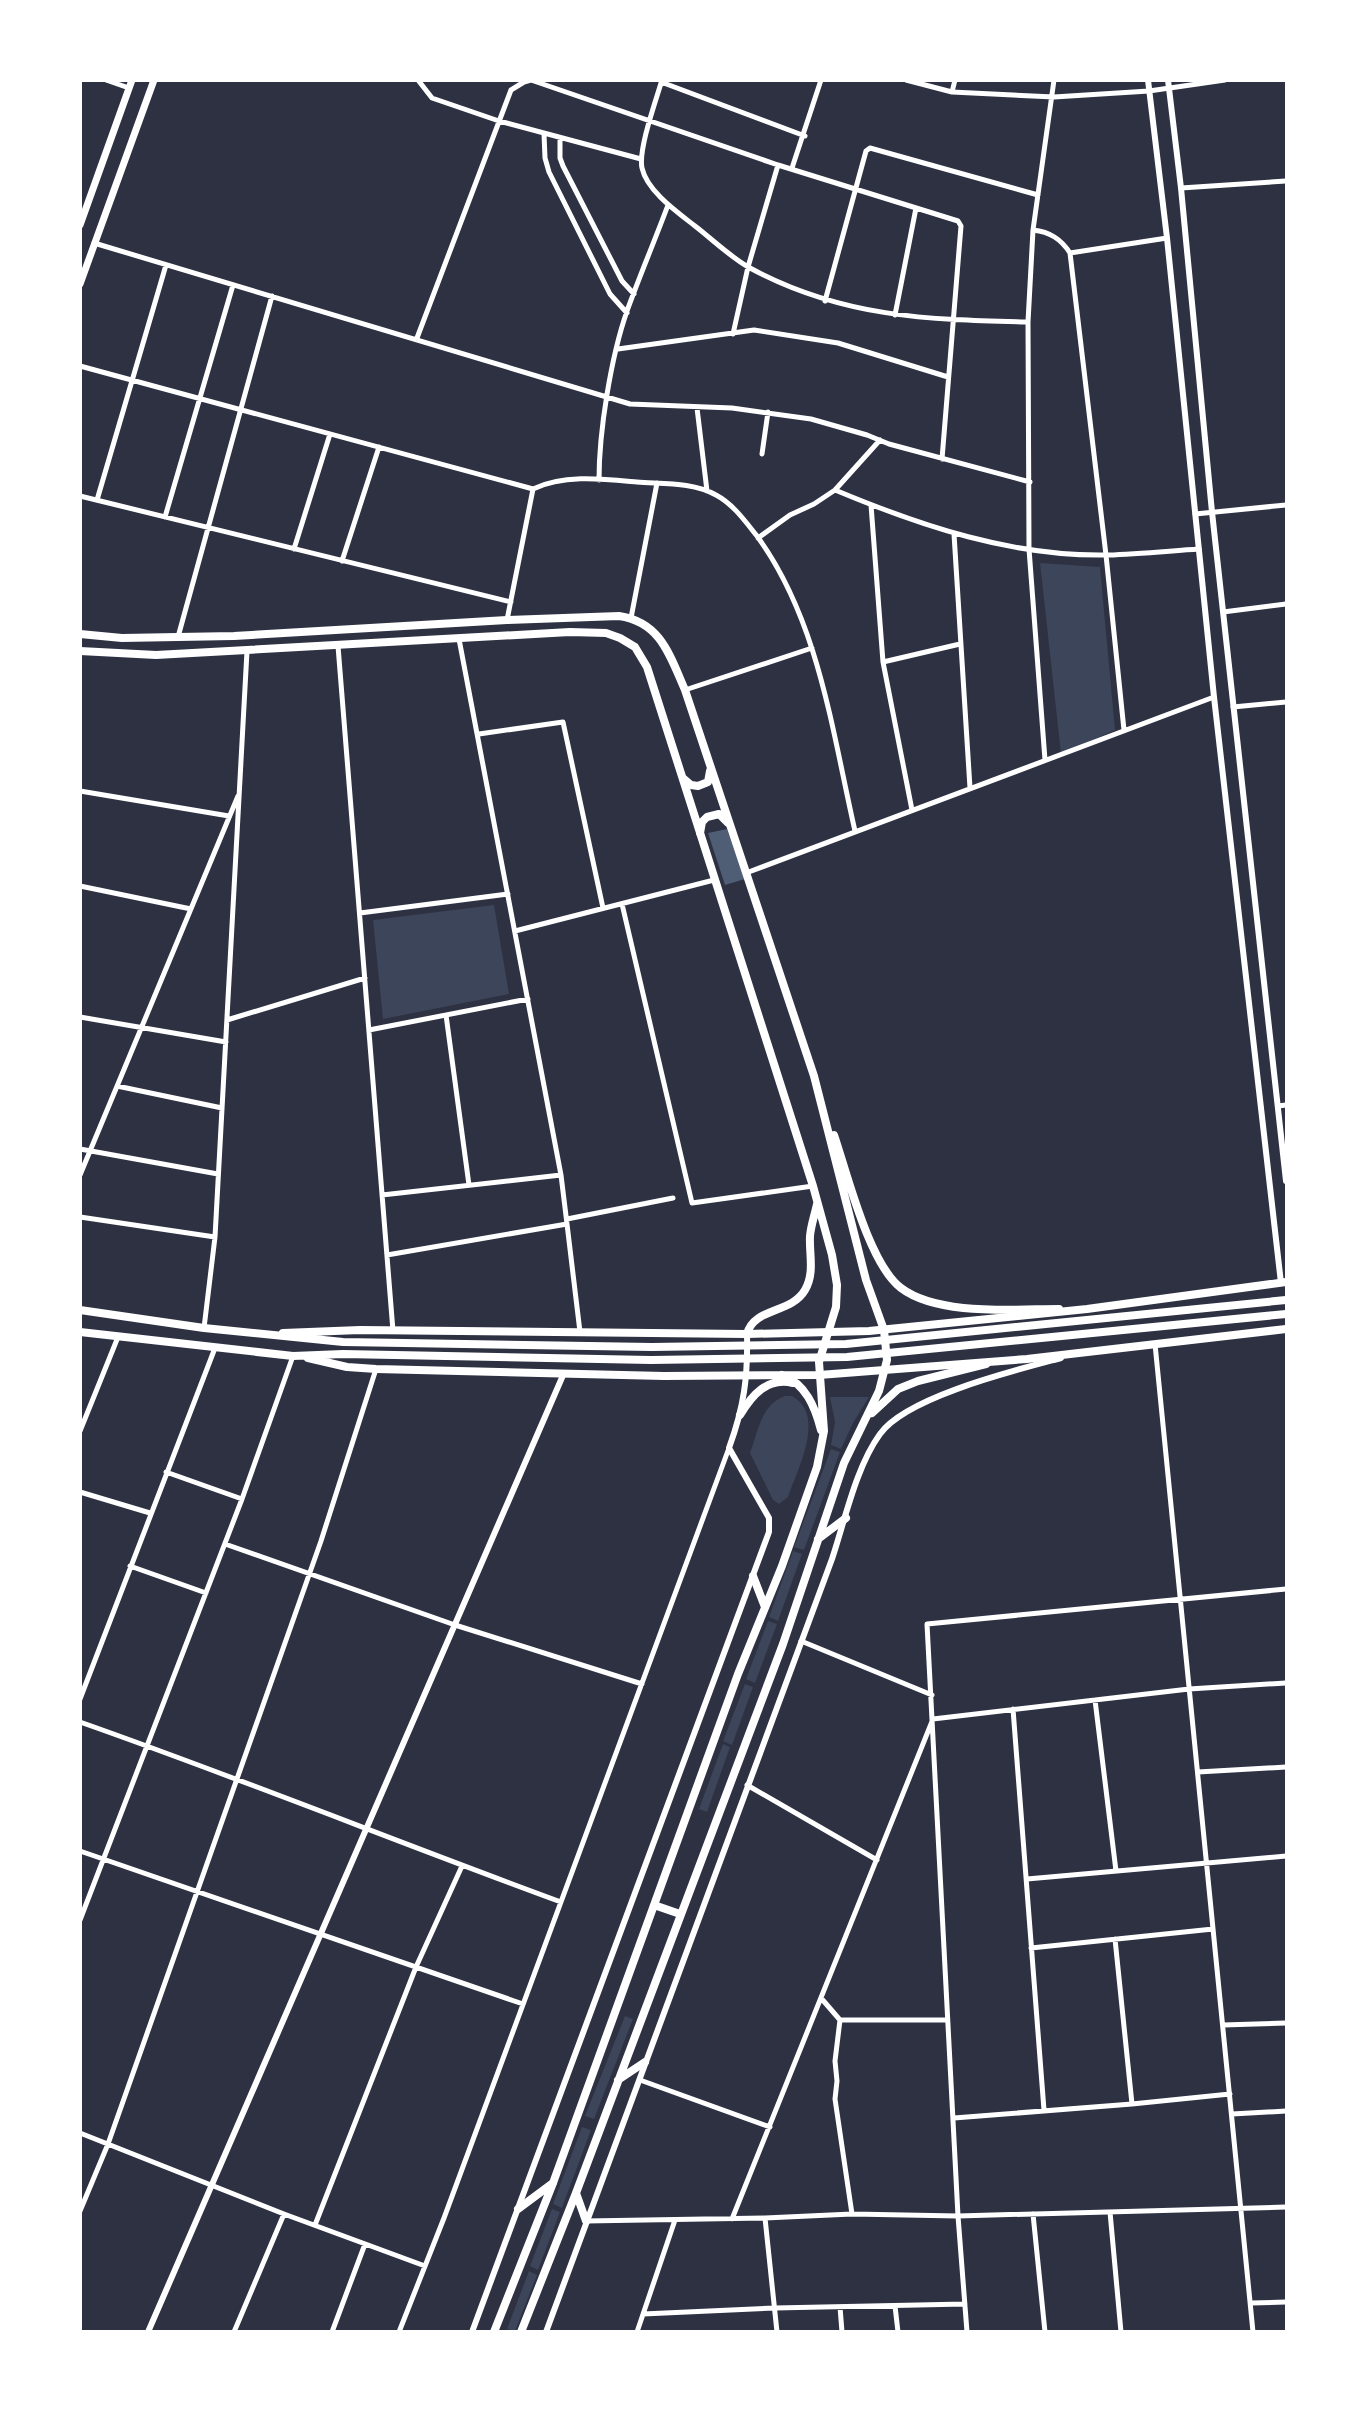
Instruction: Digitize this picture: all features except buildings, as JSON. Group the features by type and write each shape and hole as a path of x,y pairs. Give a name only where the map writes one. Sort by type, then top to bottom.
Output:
{"main road":[{"path":"80,284 154,80"},
{"path":"80,225 131,84"},
{"path":"80,634 122,638 178,637 619,616 631,618 652,631 665,644 685,690 867,1233 881,1265 900,1287 931,1301 968,1308 1087,1309"},
{"path":"80,652 156,655 570,632 606,633 635,647 647,667 813,1186 832,1255 837,1285 836,1307 819,1362 818,1374 824,1406 823,1438 817,1467 738,1674 553,2183 494,2332"},
{"path":"682,776 691,785 702,785 708,782 710,768"},
{"path":"700,835 702,821 712,815 719,814 730,825"},
{"path":"521,2332 783,1644 844,1463 867,1417 885,1371 887,1347 884,1330 866,1280 814,1076"},
{"path":"747,1334 749,1326 756,1318 792,1304 807,1287 811,1272 810,1234 817,1201"},
{"path":"252,1333 328,1330 747,1334 884,1330 1087,1309 1284,1282"},
{"path":"80,1310 204,1328 343,1342 652,1347 846,1344 1286,1300"},
{"path":"296,1356 343,1354 651,1360 846,1357 1286,1314"},
{"path":"959,1323 947,1331 946,1344 949,1357 962,1362"},
{"path":"80,1332 296,1356 347,1367 376,1369 779,1375 885,1371 962,1362 1002,1361 1286,1329"},
{"path":"867,1417 898,1389 918,1381 1002,1361"},
{"path":"779,1375 800,1386 813,1407 823,1438"},
{"path":"740,1415 759,1390 769,1385 785,1381 800,1386"},
{"path":"818,1539 846,1518"},
{"path":"753,1576 765,1607"},
{"path":"654,1905 680,1914"},
{"path":"618,2080 645,2062"},
{"path":"518,2209 553,2183"},
{"path":"576,2193 586,2221"}],"street":[{"path":"106,80 131,84"},
{"path":"418,80 432,98 499,121 641,159"},
{"path":"417,338 511,90 531,80 778,165 960,223 942,459"},
{"path":"793,168 821,80"},
{"path":"906,80 953,92 1054,97 1149,90 1169,84 1225,80"},
{"path":"953,92 955,80"},
{"path":"1045,760 1029,549 1028,322 1033,230 1054,97 1054,80"},
{"path":"1148,80 1214,697 1284,1282"},
{"path":"805,136 661,81 641,159 644,175 668,205 748,267 825,301 895,315 952,321 1028,322"},
{"path":"1169,84 1212,512 1286,1181"},
{"path":"544,134 545,158 549,172 610,294 626,313"},
{"path":"560,138 560,158 563,166 622,281 634,294"},
{"path":"825,301 866,151 874,148 1038,195"},
{"path":"733,334 748,267 778,165"},
{"path":"1181,188 1286,181"},
{"path":"599,480 599,452 626,313 668,205"},
{"path":"895,315 916,208"},
{"path":"1033,230 1051,234 1065,245 1070,253 1107,555 1124,730"},
{"path":"1070,253 1167,239"},
{"path":"94,243 630,404 732,408 811,419 942,459 1030,482"},
{"path":"97,500 166,265"},
{"path":"165,517 233,285"},
{"path":"178,637 272,296"},
{"path":"618,349 754,330 838,343 948,377"},
{"path":"80,366 533,489 556,480 657,483 692,486 729,504 758,538 788,586 812,648 855,831"},
{"path":"697,408 707,491"},
{"path":"762,454 768,412"},
{"path":"294,549 330,434"},
{"path":"758,538 790,515 835,490 880,440"},
{"path":"342,561 379,447"},
{"path":"631,618 657,483"},
{"path":"507,620 533,489"},
{"path":"835,490 954,534 1029,549 1107,555 1199,549"},
{"path":"80,496 511,602"},
{"path":"871,505 883,662 912,810"},
{"path":"1195,514 1286,505"},
{"path":"954,534 970,788"},
{"path":"1223,612 1286,604"},
{"path":"459,639 561,1175 580,1332"},
{"path":"883,662 960,644"},
{"path":"338,646 393,1331"},
{"path":"685,690 812,648"},
{"path":"204,1328 215,1237 247,651"},
{"path":"746,873 1214,697"},
{"path":"1233,707 1286,702"},
{"path":"479,734 564,722 603,908"},
{"path":"80,1175 240,790"},
{"path":"80,791 229,816"},
{"path":"515,931 714,880"},
{"path":"80,887 191,909"},
{"path":"359,913 508,894"},
{"path":"622,904 692,1203 813,1186"},
{"path":"227,1020 365,978"},
{"path":"369,1030 528,999"},
{"path":"446,1015 469,1185"},
{"path":"80,1017 226,1042"},
{"path":"117,1086 222,1108"},
{"path":"1278,1106 1286,1105"},
{"path":"80,1149 218,1174"},
{"path":"382,1195 561,1175"},
{"path":"387,1255 567,1222 673,1198"},
{"path":"80,1217 215,1237"},
{"path":"399,2332 729,1448 740,1415 748,1375 747,1334"},
{"path":"80,1431 118,1337"},
{"path":"1155,1344 1253,2332"},
{"path":"80,1699 215,1348"},
{"path":"546,2332 862,1469 880,1434 892,1421 917,1405 1012,1371 1077,1353"},
{"path":"80,1920 296,1356"},
{"path":"80,2211 108,2144 310,1574 376,1369"},
{"path":"148,2332 564,1373"},
{"path":"472,2332 770,1525 769,1518 729,1448"},
{"path":"166,1472 242,1499"},
{"path":"80,1492 150,1513"},
{"path":"225,1544 455,1625 642,1684"},
{"path":"131,1566 206,1592"},
{"path":"967,2332 957,2216 927,1625 1286,1589"},
{"path":"801,1641 932,1695"},
{"path":"933,1718 1189,1689 1286,1683"},
{"path":"1095,1700 1116,1871"},
{"path":"1013,1709 1044,2110"},
{"path":"732,2219 933,1718"},
{"path":"80,1722 561,1902"},
{"path":"1198,1772 1286,1767"},
{"path":"747,1785 877,1860"},
{"path":"80,1851 523,2004"},
{"path":"1027,1879 1286,1856"},
{"path":"315,2225 416,1967 462,1866"},
{"path":"1031,1948 1213,1929"},
{"path":"1115,1939 1132,2104"},
{"path":"821,1998 840,2020 835,2061 835,2099 852,2214"},
{"path":"840,2020 947,2020"},
{"path":"1223,2025 1286,2023"},
{"path":"639,2080 770,2127"},
{"path":"954,2118 1230,2094"},
{"path":"1232,2114 1286,2111"},
{"path":"80,2133 284,2214 425,2266"},
{"path":"586,2221 852,2214 957,2216 1286,2207"},
{"path":"1110,2212 1121,2332"},
{"path":"234,2332 284,2214"},
{"path":"1033,2214 1045,2332"},
{"path":"765,2218 777,2332"},
{"path":"637,2332 675,2220"},
{"path":"332,2332 365,2244"},
{"path":"1251,2303 1286,2302"},
{"path":"643,2314 965,2304"},
{"path":"895,2306 898,2332"},
{"path":"840,2307 842,2332"}],"shaded area":[{"path":"1040,563 1100,567 1115,730 1061,754"},
{"path":"727,829 745,879 725,885 708,833"},
{"path":"494,905 509,994 383,1019 373,920"},
{"path":"785,1396 792,1396 802,1405 807,1416 808,1429 802,1458 788,1497 779,1504 773,1500 750,1453 765,1412"},
{"path":"830,1397 869,1397 841,1449 831,1445 835,1422"},
{"path":"831,1449 840,1452 804,1550 794,1547"},
{"path":"793,1551 802,1554 778,1621 769,1617"},
{"path":"768,1621 777,1624 755,1683 746,1679"},
{"path":"745,1684 753,1687 732,1745 723,1741"},
{"path":"723,1744 730,1747 707,1812 699,1809"},
{"path":"625,2016 633,2019 594,2119 585,2116"},
{"path":"582,2127 591,2130 562,2208 553,2204"},
{"path":"552,2209 560,2212 538,2270 530,2266"},
{"path":"529,2271 537,2275 515,2331 507,2329"}]}
